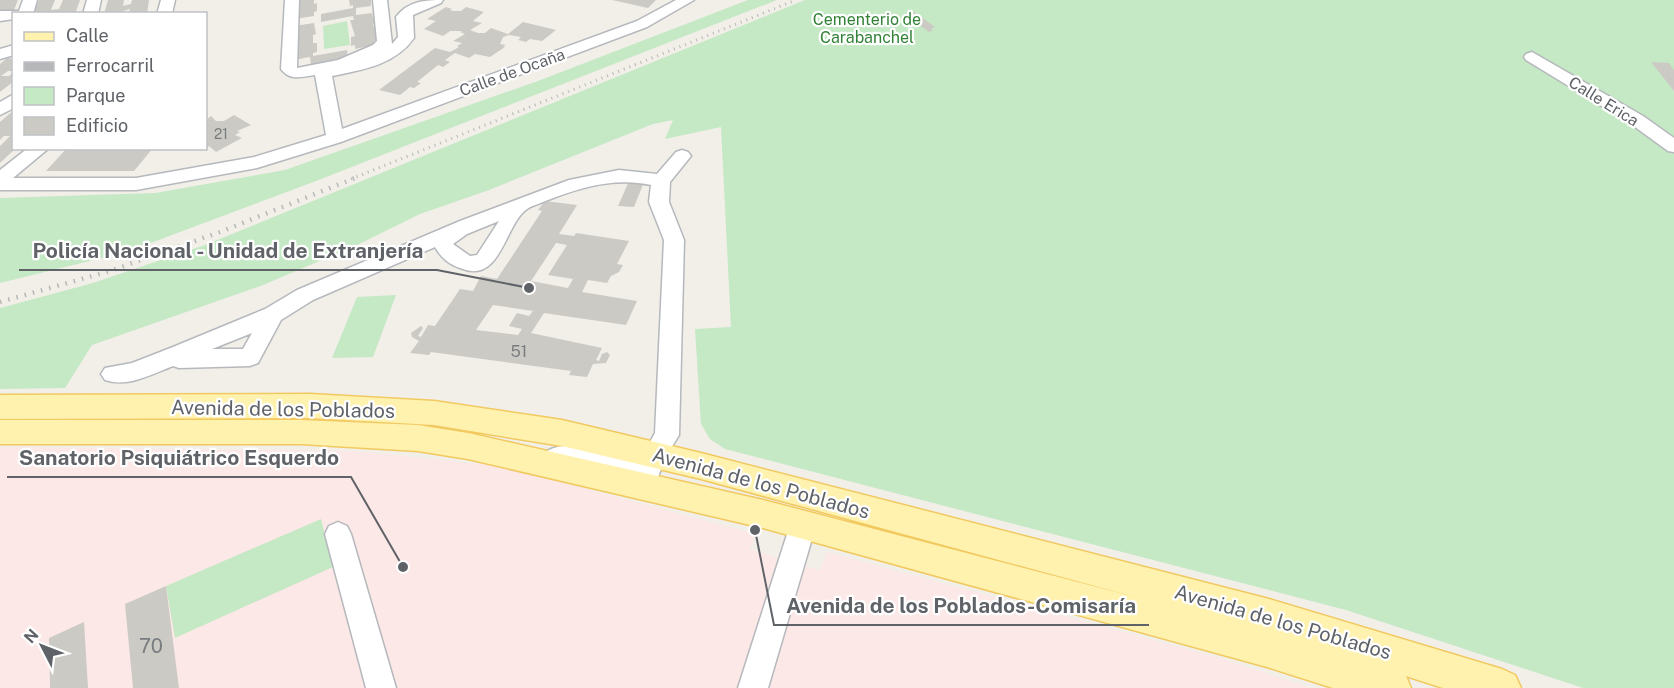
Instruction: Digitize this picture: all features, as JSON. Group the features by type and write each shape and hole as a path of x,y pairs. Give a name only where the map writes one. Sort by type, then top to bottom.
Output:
{"main road":[{"name":"Avenida de los Poblados","path":"0,407 310,406 434,413 562,433 1269,616 1502,688"},
{"name":"Avenida de los Poblados","path":"0,432 301,432 407,437 549,463 803,525 1267,649 1392,688"}],"street":[{"path":"292,0 291,71 297,72 356,62 375,52 385,42 380,0"},
{"path":"335,138 322,73 391,52 406,38 404,17 408,12 436,0"},
{"name":"Calle de Ocaña","path":"0,181 135,184 257,162 335,138 642,24 687,0"},
{"name":"Calle Erica","path":"1532,57 1637,120 1674,147"},
{"path":"0,110 12,101"},
{"path":"0,181 38,150"},
{"path":"549,463 564,454 638,471 649,470 654,455 667,435 674,240 659,201 661,181 682,156"},
{"path":"113,374 134,372 273,315 304,296 564,187 611,177 650,178 661,181"},
{"path":"450,233 442,243 447,251 455,259 472,265 483,260 518,206"},
{"path":"181,353 179,359 250,357 273,315"},
{"path":"753,688 803,525"},
{"path":"338,534 381,688"}],"shaded area":[{"path":"0,447 356,451 499,466 756,534 750,549 792,563 820,570 827,552 1220,658 1311,688 0,688"}],"green space":[{"path":"748,0 777,0 316,181 156,241 114,255 0,283 0,198 155,193 285,170 538,81"},
{"name":"Cementerio de Carabanchel","path":"805,0 1674,0 1674,688 1583,688 1346,610 725,449 710,439 701,424 695,329 731,327 721,127 665,139 673,120 653,124 489,190 420,214 355,246 263,285 92,345 65,388 0,389 0,308 93,283 205,245"},
{"path":"347,21 350,45 324,49 323,26"},
{"path":"396,295 373,357 332,358 357,297"},
{"path":"321,519 333,567 175,638 166,586"}],"building":[{"path":"0,0 18,0 14,10 0,12"},
{"path":"39,0 55,0 51,10 59,9 63,0 80,0 76,12 34,12"},
{"path":"108,0 124,0 123,6 131,4 132,0 149,0 147,12 129,12 130,9 123,12 105,12"},
{"path":"296,0 314,0 314,4 317,3 317,11 314,12 314,16 295,19"},
{"path":"349,0 371,0 371,6 356,8 356,15 372,13 375,17 376,23 373,24 378,40 374,41 375,45 355,49 355,45 351,46 351,37 355,36 350,20 354,20 353,16 321,22 321,14 353,8"},
{"path":"612,0 656,0 648,8"},
{"path":"446,7 453,11 461,11 466,7 484,12 473,21 482,23 470,30 478,33 485,33 491,28 508,34 523,22 556,30 542,41 530,39 526,42 518,40 521,37 509,35 503,37 500,44 506,45 503,47 505,47 490,57 475,54 469,58 455,53 445,60 450,62 443,67 438,65 417,82 421,83 414,88 410,87 400,95 379,90 435,48 450,52 459,47 457,46 462,43 453,41 465,34 460,32 462,31 450,31 443,36 424,29 436,21 427,19"},
{"path":"914,12 935,27 931,29 933,30 929,32 906,15"},
{"path":"314,23 316,34 313,35 313,43 317,43 317,52 313,53 313,56 347,50 348,58 311,66 310,57 294,60 294,26"},
{"path":"7,58 12,59 12,71 1,76 12,74 12,83 0,92 0,64"},
{"path":"1651,62 1669,63 1674,70 1674,91"},
{"path":"12,112 12,150 14,150 0,163 0,146 10,136 4,136 0,140 0,122"},
{"path":"234,115 251,125 237,131 240,132 235,135 242,138 216,152 209,146 207,148 207,119 211,116 216,121 224,121"},
{"path":"65,150 151,150 134,171 46,171"},
{"path":"629,181 644,182 634,207 618,206"},
{"path":"545,201 577,205 559,234 574,236 576,233 629,241 617,264 623,265 619,272 611,276 607,283 588,280 582,292 637,301 626,325 544,313 531,333 602,348 596,360 599,361 602,354 607,352 610,355 606,363 593,364 587,377 569,375 571,371 431,352 429,355 410,353 419,341 412,337 411,333 421,326 423,328 418,336 421,337 428,325 435,326 460,289 473,291 481,276 497,279 542,211 538,210","holes":["556,243 567,245 548,275 573,279 568,288 531,281","493,305 533,311 529,316 517,313 509,326 522,329 518,335 476,330"]},
{"path":"166,586 179,688 133,688 125,604"},
{"path":"84,622 88,688 50,688 49,638"}],"railway":[{"path":"351,179 796,0"},
{"path":"0,302 110,271 220,232 355,178"}],"place":[{"name":"Policía Nacional - Unidad de Extranjería","path":"529,288"},
{"name":"Avenida de los Poblados-Comisaría","path":"755,530"},
{"name":"Sanatorio Psiquiátrico Esquerdo","path":"403,567"}]}
